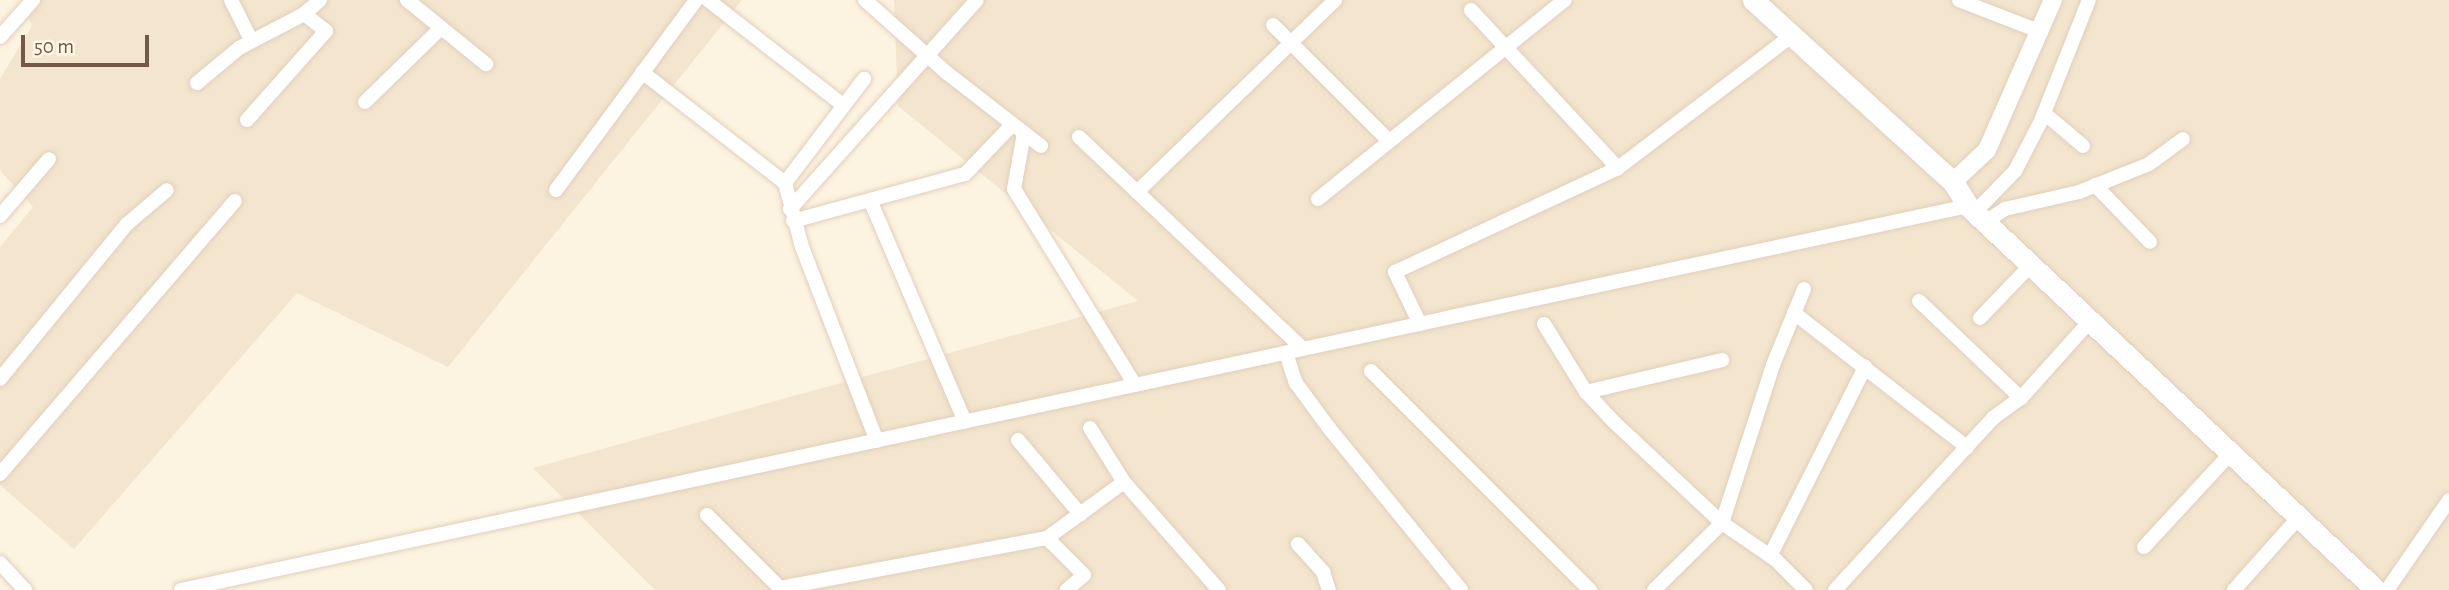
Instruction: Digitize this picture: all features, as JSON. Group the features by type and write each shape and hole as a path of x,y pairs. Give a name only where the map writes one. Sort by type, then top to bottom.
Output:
{"main road":[{"path":"1753,0 1953,181 1976,214 2376,590"}],"street":[{"path":"0,37 33,0"},
{"path":"231,0 251,40"},
{"path":"197,83 251,40 304,14 320,0"},
{"path":"407,0 486,64"},
{"path":"556,190 696,0"},
{"path":"708,0 843,105"},
{"path":"865,0 927,55 1041,146"},
{"path":"791,215 976,0"},
{"path":"1137,192 1335,0"},
{"path":"1318,199 1387,139 1564,0"},
{"path":"1959,0 2041,32"},
{"path":"1953,181 1987,150 2053,0"},
{"path":"1976,214 2015,172 2044,113 2089,0"},
{"path":"1471,10 1618,168"},
{"path":"247,120 326,31 304,14"},
{"path":"1273,25 1387,139"},
{"path":"365,102 442,28"},
{"path":"1420,324 1395,272 1618,168 1791,36"},
{"path":"642,72 785,183 791,215 877,441"},
{"path":"785,183 864,79"},
{"path":"2044,113 2083,146"},
{"path":"791,215 870,200 965,174 1018,128"},
{"path":"1018,128 1014,189 1135,385"},
{"path":"1079,137 1303,349"},
{"path":"181,590 1420,324 2005,209 2095,185 2149,164 2183,139"},
{"path":"0,216 48,159"},
{"path":"2095,185 2150,242"},
{"path":"0,379 127,224 167,190"},
{"path":"870,200 965,422"},
{"path":"0,474 235,201"},
{"path":"1980,318 2031,265"},
{"path":"1654,590 1722,523 1804,289"},
{"path":"1919,301 2021,398"},
{"path":"1794,313 1967,446"},
{"path":"1835,590 1993,418 2021,398 2090,321"},
{"path":"1544,324 1586,392 1722,523 1770,556 1802,588"},
{"path":"1286,353 1296,383 1329,428 1461,590"},
{"path":"1586,392 1722,360"},
{"path":"1770,556 1865,368"},
{"path":"1371,371 1590,590"},
{"path":"1090,428 1124,482 1218,590"},
{"path":"1018,440 1080,514"},
{"path":"2144,547 2231,453"},
{"path":"707,515 781,589 1047,538 1124,482"},
{"path":"2387,590 2449,500"},
{"path":"2235,590 2299,517"},
{"path":"1047,538 1084,575 1068,590"},
{"path":"1298,544 1323,572 1329,590"},
{"path":"0,563 25,590"}],"shaded area":[{"path":"22,0 742,0 448,367 297,293 74,549 0,485 0,247 33,207 0,170 0,79 32,26"},
{"path":"894,0 2449,0 2449,590 655,590 533,468 1138,301 898,106"}]}
